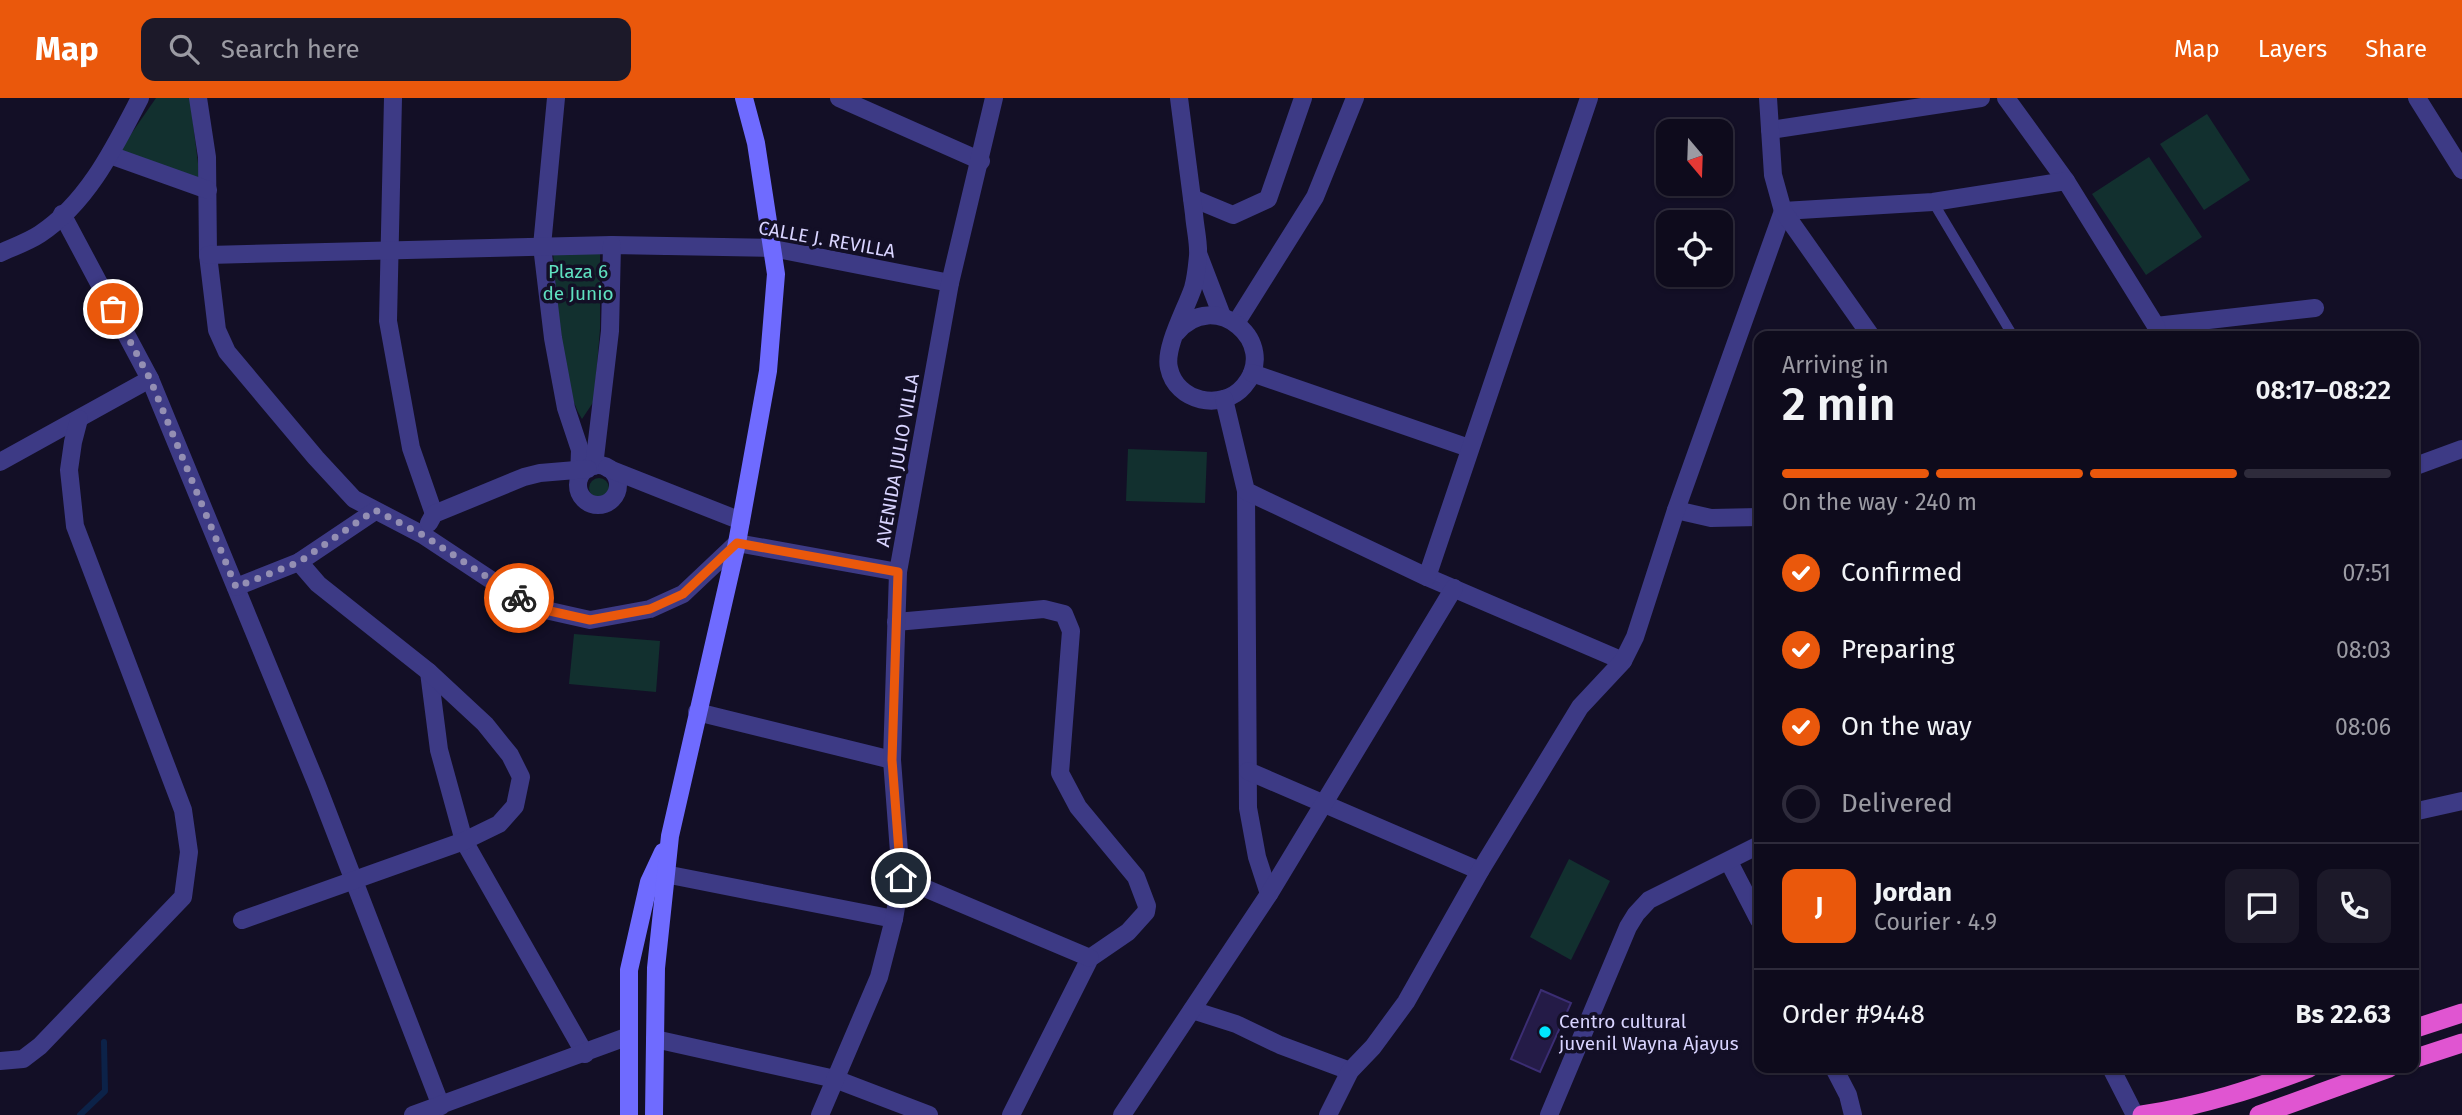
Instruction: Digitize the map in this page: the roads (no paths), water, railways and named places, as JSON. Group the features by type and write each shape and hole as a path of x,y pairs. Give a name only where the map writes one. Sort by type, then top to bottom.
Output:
{"highway":[{"path":"2419,1027 2462,1013"},
{"path":"2419,1057 2462,1043"},
{"path":"2142,1115 2187,1108 2242,1093 2296,1073"},
{"path":"2259,1115 2361,1073"}],"main road":[{"path":"654,1115 656,968 670,836 696,712 737,543 768,371 776,274 756,143 744,98"},
{"path":"629,1115 629,970 649,882 670,836"}],"street":[{"path":"0,254 39,234 76,203 110,155 140,98"},
{"path":"198,98 207,157 208,255 218,330 227,352 354,499 423,535 532,607 590,620 650,609 683,594 737,543 898,572"},
{"path":"394,98 388,321 411,448 434,514"},
{"path":"556,98 542,246 553,338 566,408 589,470"},
{"path":"839,98 981,161"},
{"name":"AVENIDA JULIO VILLA","path":"820,1115 879,977 894,919 901,878 892,760 898,572 950,283 994,98"},
{"path":"1176,333 1193,319 1208,315 1229,320 1247,334 1253,347 1252,373 1236,393 1211,401 1198,400 1185,393 1175,382 1169,368 1168,353 1194,284 1198,253 1179,98"},
{"path":"1192,198 1233,215 1268,199 1303,98"},
{"path":"1229,320 1315,197 1355,98"},
{"path":"1427,577 1589,98"},
{"path":"1768,98 1773,175 1783,211 1867,331"},
{"path":"1770,130 1981,98"},
{"path":"2006,98 2066,181 2156,331 2315,308"},
{"path":"2417,98 2462,170"},
{"path":"110,155 208,190"},
{"path":"1783,211 1933,202 2066,181"},
{"path":"1328,1115 1350,1071 1373,1046 1406,1002 1480,871 1580,706 1623,661 1635,637 1676,510 1783,211"},
{"path":"62,214 150,379 354,881 441,1106"},
{"path":"612,245 610,331 589,470 579,491 586,502 599,505 605,504 615,495 641,481"},
{"name":"CALLE J. REVILLA","path":"208,255 612,245 772,247 950,283"},
{"path":"1198,253 1229,320"},
{"path":"1252,373 1469,448"},
{"path":"0,462 150,379"},
{"path":"1224,399 1245,491 1248,808 1256,857 1269,894"},
{"path":"0,1061 23,1059 40,1046 183,897 189,852 183,810 75,526 69,470 79,419"},
{"path":"2419,465 2462,449"},
{"path":"589,470 616,477 618,483 615,495"},
{"path":"423,535 434,514 524,477 540,473 589,470 641,481 741,521"},
{"path":"1245,491 1427,577 1623,661"},
{"path":"236,587 299,562 375,510"},
{"path":"1676,510 1711,518 1754,517"},
{"path":"242,920 464,841 499,824 515,806 521,777 510,755 485,724 429,672 318,584 299,562"},
{"path":"1122,1115 1269,894 1454,588"},
{"path":"896,622 1044,609 1064,614 1072,631 1060,773 1078,807 1136,877 1147,906 1146,912 1128,932 1090,958 1011,1115"},
{"path":"429,672 439,750 464,841 585,1054"},
{"path":"696,712 892,760"},
{"path":"1248,771 1480,871"},
{"path":"2419,811 2462,800"},
{"path":"1549,1115 1628,927 1636,914 1649,900 1754,848"},
{"path":"1729,862 1754,910"},
{"path":"666,874 894,919"},
{"path":"901,878 1090,958"},
{"path":"1192,1010 1236,1024 1279,1045 1350,1071"},
{"path":"413,1115 629,1036"},
{"path":"655,1039 835,1079 929,1115"},
{"path":"1837,1073 1848,1095 1853,1115"},
{"path":"2114,1073 2135,1115"}],"lane":[{"path":"1933,202 2010,331"}],"waterway":[{"path":"80,1115 105,1091 104,1042"}],"place":[{"name":"Centro cultural juvenil Wayna Ajayus","path":"1545,1032"}],"park label":[{"name":"Plaza 6 de Junio","path":"578,282"}]}
